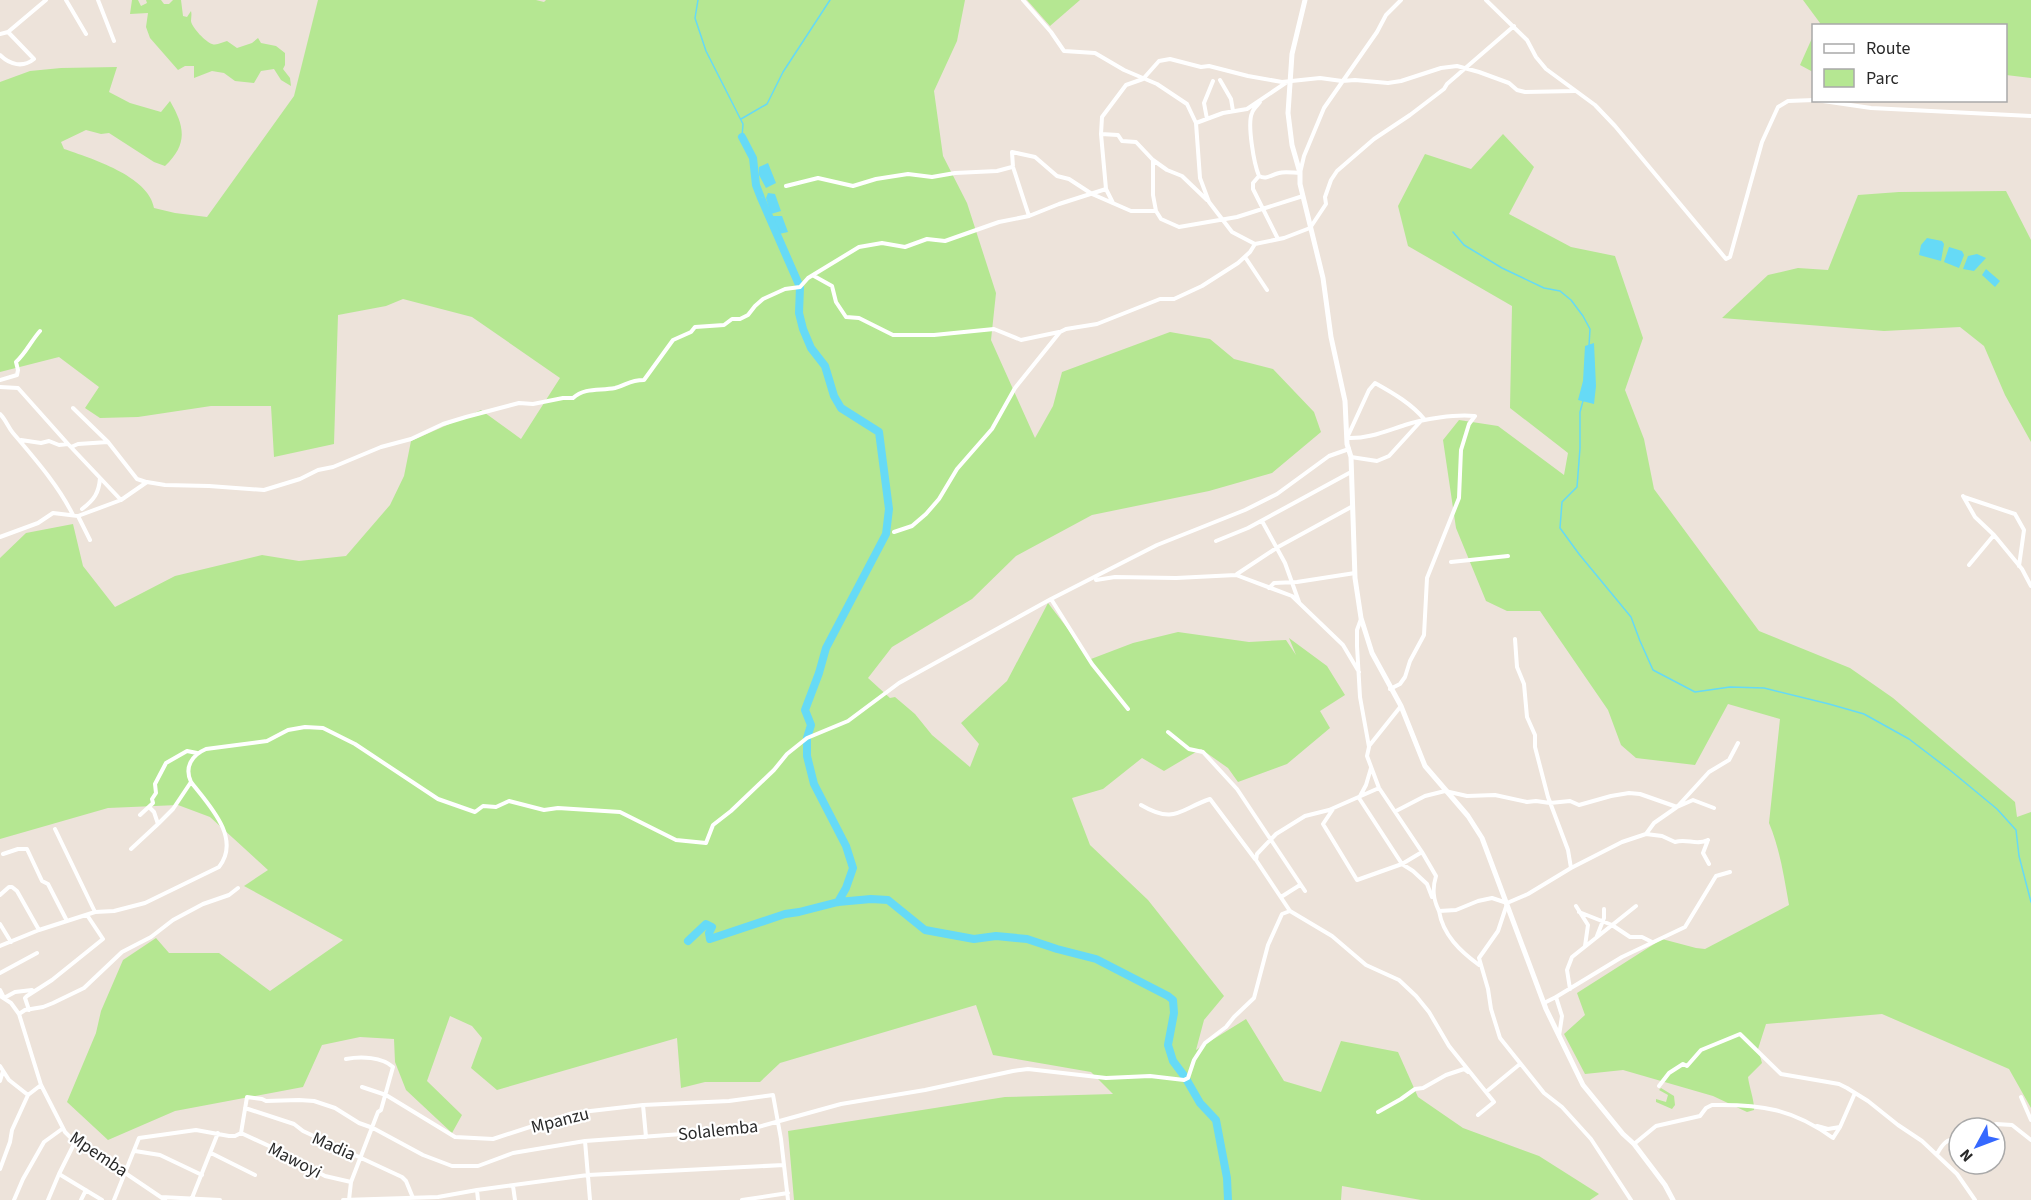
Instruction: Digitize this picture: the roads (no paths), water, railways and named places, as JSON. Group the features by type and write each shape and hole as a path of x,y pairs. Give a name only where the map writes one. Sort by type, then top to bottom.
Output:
{"street":[{"path":"0,55 5,60 19,64 26,64 34,59 3,32 44,0"},
{"path":"66,0 86,34"},
{"path":"98,0 114,41"},
{"path":"1023,0 1064,51 1095,53 1157,84 1187,104 1196,123 1200,178 1209,202"},
{"path":"1305,0 1292,54 1288,113 1292,145 1323,278 1331,337 1345,401 1352,472 1355,573 1361,618 1372,653 1401,706 1425,766 1448,792 1482,838 1544,1003 1583,1084 1623,1134 1634,1144 1665,1185 1673,1200"},
{"path":"1300,173 1304,156 1324,108 1377,32 1386,15 1401,0"},
{"path":"1486,0 1527,40 1546,69 1595,105 1615,126 1726,259 1730,257 1762,142 1778,107 1788,101 1812,100"},
{"path":"1101,134 1118,135 1122,141 1136,142 1152,160 1182,176 1209,202 1232,232 1255,244 1278,239 1310,228 1326,204 1325,197 1337,171 1374,139 1444,89 1514,26"},
{"path":"1113,203 1106,189 1101,122 1108,108 1126,85 1143,79 1159,60 1170,59 1282,82 1320,78 1342,81 1394,82 1440,68 1457,66 1509,83 1517,90 1526,92 1575,91"},
{"path":"1221,80 1231,99 1233,111"},
{"path":"1196,123 1247,109 1290,80"},
{"path":"1208,119 1204,103 1213,81"},
{"path":"1260,102 1251,114 1254,165 1259,176 1271,177 1280,172 1300,173"},
{"path":"1829,102 1871,108 2031,116"},
{"path":"1029,216 1013,167 1012,152 1035,156 1057,176 1069,178 1092,194 1131,211 1156,211"},
{"path":"1152,160 1156,211 1161,219 1179,227 1237,217 1303,196"},
{"path":"786,186 818,178 853,186 876,179 909,174 932,177 955,172 997,171 1013,167"},
{"path":"1259,176 1253,183 1252,189 1278,239"},
{"path":"73,408 108,442 137,479 165,485 264,490 300,479 318,470 333,467 381,447 411,439 443,424 466,417 519,404 573,398 579,393 617,388 628,381 644,380 673,340 691,332 695,327 724,325 748,315 763,299 785,289 800,286 859,247 882,243 905,247 927,239 945,242 999,222 1029,216 1106,189"},
{"path":"814,276 832,286 836,302 846,317 859,318 892,334 934,335 994,328 1021,340 1097,324 1160,299 1174,299 1202,286 1245,257 1255,244"},
{"path":"1245,257 1267,290"},
{"path":"0,380 16,375 18,370 16,362 23,356 31,340 40,331"},
{"path":"894,532 912,526 939,499 957,469 992,429 1015,388 1060,332"},
{"path":"1347,438 1369,390 1375,383 1398,396 1420,414 1423,421"},
{"path":"0,387 18,388 121,500"},
{"path":"0,414 60,491 90,540"},
{"path":"1347,438 1378,434 1423,421 1456,416 1475,416 1469,424 1461,450 1459,498 1427,578 1424,635 1410,661 1405,677 1400,684 1390,689"},
{"path":"1351,456 1377,462 1389,456 1423,421"},
{"path":"21,440 37,443 49,441 69,446 108,442"},
{"path":"1075,588 1157,545 1245,510 1277,494 1329,456 1349,449"},
{"path":"1216,541 1262,521 1352,472"},
{"path":"74,515 91,502 99,489 100,478"},
{"path":"0,537 38,523 53,513 74,515 121,500 147,482"},
{"path":"2019,566 2025,530 2016,514 1963,496 1975,517 1994,535 2019,566 2031,586"},
{"path":"1236,575 1278,547 1353,506"},
{"path":"82,509 91,511"},
{"path":"1262,521 1278,547 1299,602"},
{"path":"1969,565 1994,535"},
{"path":"1451,562 1508,556"},
{"path":"1269,588 1274,583 1355,573"},
{"path":"140,815 150,808 156,793 155,784 166,763 187,751 197,753 218,747 267,741 288,730 305,726 322,728 355,744 438,798 475,812 483,806 496,807 509,801 544,810 558,808 620,812 676,840 706,843 713,825 731,811 774,770 787,754 807,738 848,721 899,682 1051,599 1100,578 1184,578 1236,575 1292,596 1343,645 1359,672"},
{"path":"1051,599 1092,664 1128,709"},
{"path":"1361,618 1357,630 1360,697 1369,747 1367,756 1379,788 1436,876 1433,886 1434,901"},
{"path":"1515,639 1517,667 1524,684 1527,717 1535,735 1535,747 1550,803 1568,850 1571,868"},
{"path":"1369,747 1401,706"},
{"path":"1168,732 1189,749 1203,752 1237,789 1305,891"},
{"path":"1677,807 1709,772 1729,760 1738,742"},
{"path":"0,946 39,930 95,912 114,911 145,903 210,872 224,860 227,846 220,822 188,775 188,768 197,753"},
{"path":"1359,798 1372,766"},
{"path":"131,849 173,809 191,782"},
{"path":"1256,860 1257,854 1276,834 1305,816 1334,808 1379,788"},
{"path":"1396,811 1425,796 1445,791 1467,796 1495,795 1527,802 1570,801 1579,805 1611,796 1640,794 1677,807"},
{"path":"1359,798 1402,864 1427,884 1445,930 1467,956 1480,965"},
{"path":"1141,805 1151,811 1177,815 1210,799 1256,860 1290,911 1332,936 1366,965 1404,984 1429,1012 1449,1046 1494,1102 1478,1115"},
{"path":"1646,834 1654,823 1677,807 1693,800 1714,808"},
{"path":"150,808 158,823"},
{"path":"1334,808 1323,824 1357,880 1402,864 1422,852"},
{"path":"55,829 95,912"},
{"path":"1439,911 1456,910 1492,898 1507,903 1528,894 1571,868 1622,842 1646,834 1662,836 1675,842 1683,839 1696,843 1708,840 1703,853 1709,864"},
{"path":"3,854 18,849 27,849 42,881 48,884 67,921"},
{"path":"1544,1003 1630,952 1686,927 1716,876 1730,872"},
{"path":"1280,897 1300,885"},
{"path":"0,895 9,887 17,891 39,930"},
{"path":"0,990 2,997 12,1003 19,1014 25,1010 43,1007 84,988 122,952 151,938 173,920 202,904 229,895 238,888"},
{"path":"1507,903 1498,931 1479,955 1500,1038 1544,1093 1562,1107 1591,1139 1631,1200"},
{"path":"1576,906 1588,926 1585,946"},
{"path":"1570,989 1567,970 1572,957 1636,906"},
{"path":"1597,937 1603,922 1604,909"},
{"name":"Solalemba","path":"245,1108 247,1097 266,1101 314,1101 335,1108 359,1123 423,1155 452,1166 478,1166 513,1153 585,1141 751,1129 841,1104 1028,1070 1106,1078 1150,1076 1186,1079 1205,1043 1226,1027 1233,1017 1254,998 1274,929 1282,914 1290,911"},
{"path":"1580,912 1612,925 1630,937 1642,937 1653,943"},
{"path":"29,1010 25,998 33,990 52,980 103,939 87,915"},
{"path":"0,924 11,942"},
{"path":"0,973 37,953"},
{"path":"2,997 15,992 33,990"},
{"path":"1556,997 1562,1016 1559,1037"},
{"name":"Mpemba","path":"19,1014 41,1085 63,1128 75,1142 163,1198"},
{"path":"1659,1086 1670,1073 1683,1064 1687,1066 1701,1050 1740,1034 1781,1074 1839,1084 1855,1093 1922,1141 1957,1174 1975,1200"},
{"path":"346,1059 358,1057 391,1064 393,1067 386,1095 351,1182 349,1200"},
{"path":"1486,1092 1520,1064"},
{"path":"1,1068 14,1085 28,1095"},
{"path":"0,1081 1,1068"},
{"path":"1378,1112 1401,1100 1415,1089 1427,1086 1446,1075 1464,1069 1468,1072"},
{"path":"0,1169 12,1130 28,1095 41,1085"},
{"name":"Mpanzu","path":"362,1087 386,1095 440,1130 455,1137 470,1139 493,1139 573,1113 643,1105 682,1105 773,1095 779,1123"},
{"path":"1817,1126 1833,1138 1855,1093"},
{"path":"2021,1097 2031,1120"},
{"path":"643,1105 646,1137"},
{"path":"1634,1144 1656,1126 1700,1116 1706,1108 1712,1106 1779,1110 1817,1126 1828,1129 1840,1127"},
{"path":"114,1200 139,1138 196,1130 235,1136 241,1133 245,1108"},
{"name":"Madia","path":"245,1108 294,1124 303,1131 402,1177 413,1197"},
{"path":"779,1123 788,1200"},
{"path":"2007,1125 2012,1125 2031,1140"},
{"path":"15,1200 22,1179 44,1142 51,1135 62,1131 63,1128"},
{"path":"192,1198 218,1133"},
{"name":"Mawoyi","path":"241,1133 325,1176 351,1182"},
{"path":"585,1141 590,1200"},
{"path":"1937,1155 1947,1141"},
{"path":"48,1200 75,1142"},
{"path":"135,1151 160,1155 202,1175"},
{"path":"211,1153 255,1175"},
{"path":"342,1200 438,1198 477,1190 588,1175 784,1165"},
{"path":"59,1174 102,1200"},
{"path":"513,1186 515,1200"},
{"path":"81,1200 86,1190"},
{"path":"477,1190 478,1200"},
{"path":"741,1200 788,1193"},
{"path":"163,1198 220,1200"}],"water":[{"path":"768,163 776,183 766,188 759,175 759,167"},
{"path":"768,193 775,194 781,211 771,214 766,198"},
{"path":"772,216 782,216 788,232 779,234"},
{"path":"1927,238 1942,241 1944,244 1941,261 1919,255 1921,245"},
{"path":"1949,247 1962,251 1964,255 1959,268 1944,262"},
{"path":"1977,254 1986,258 1974,271 1963,269 1968,256"},
{"path":"1986,269 2000,281 1995,287 1982,275"},
{"path":"1594,343 1596,386 1594,404 1578,400 1583,381 1585,346"}],"waterway":[{"path":"698,0 695,18 706,51 743,124 742,137"},
{"path":"741,119 767,104 783,72 830,0"},
{"path":"742,137 753,158 756,185 761,198 800,287 799,313 811,348 825,366 834,396 841,408 879,432 889,509 886,534 826,648 805,710 811,725 807,738 807,756 814,784 846,846 853,868 838,902"},
{"path":"1453,232 1464,245 1502,268 1544,288 1560,291 1571,300 1590,329 1589,346"},
{"path":"1583,401 1580,412 1577,487 1562,502 1560,528 1631,617 1653,670 1695,692 1730,687 1764,688 1829,704 1864,714 1909,739 1997,809 2016,830 2019,856 2031,902"},
{"path":"688,941 706,924 712,927 709,933 710,939 785,914 838,902 871,899 888,900 925,930 974,939 996,936 1027,939 1096,959 1173,1000 1174,1013 1168,1045 1173,1061 1200,1103 1216,1120 1227,1178 1228,1200"}]}
